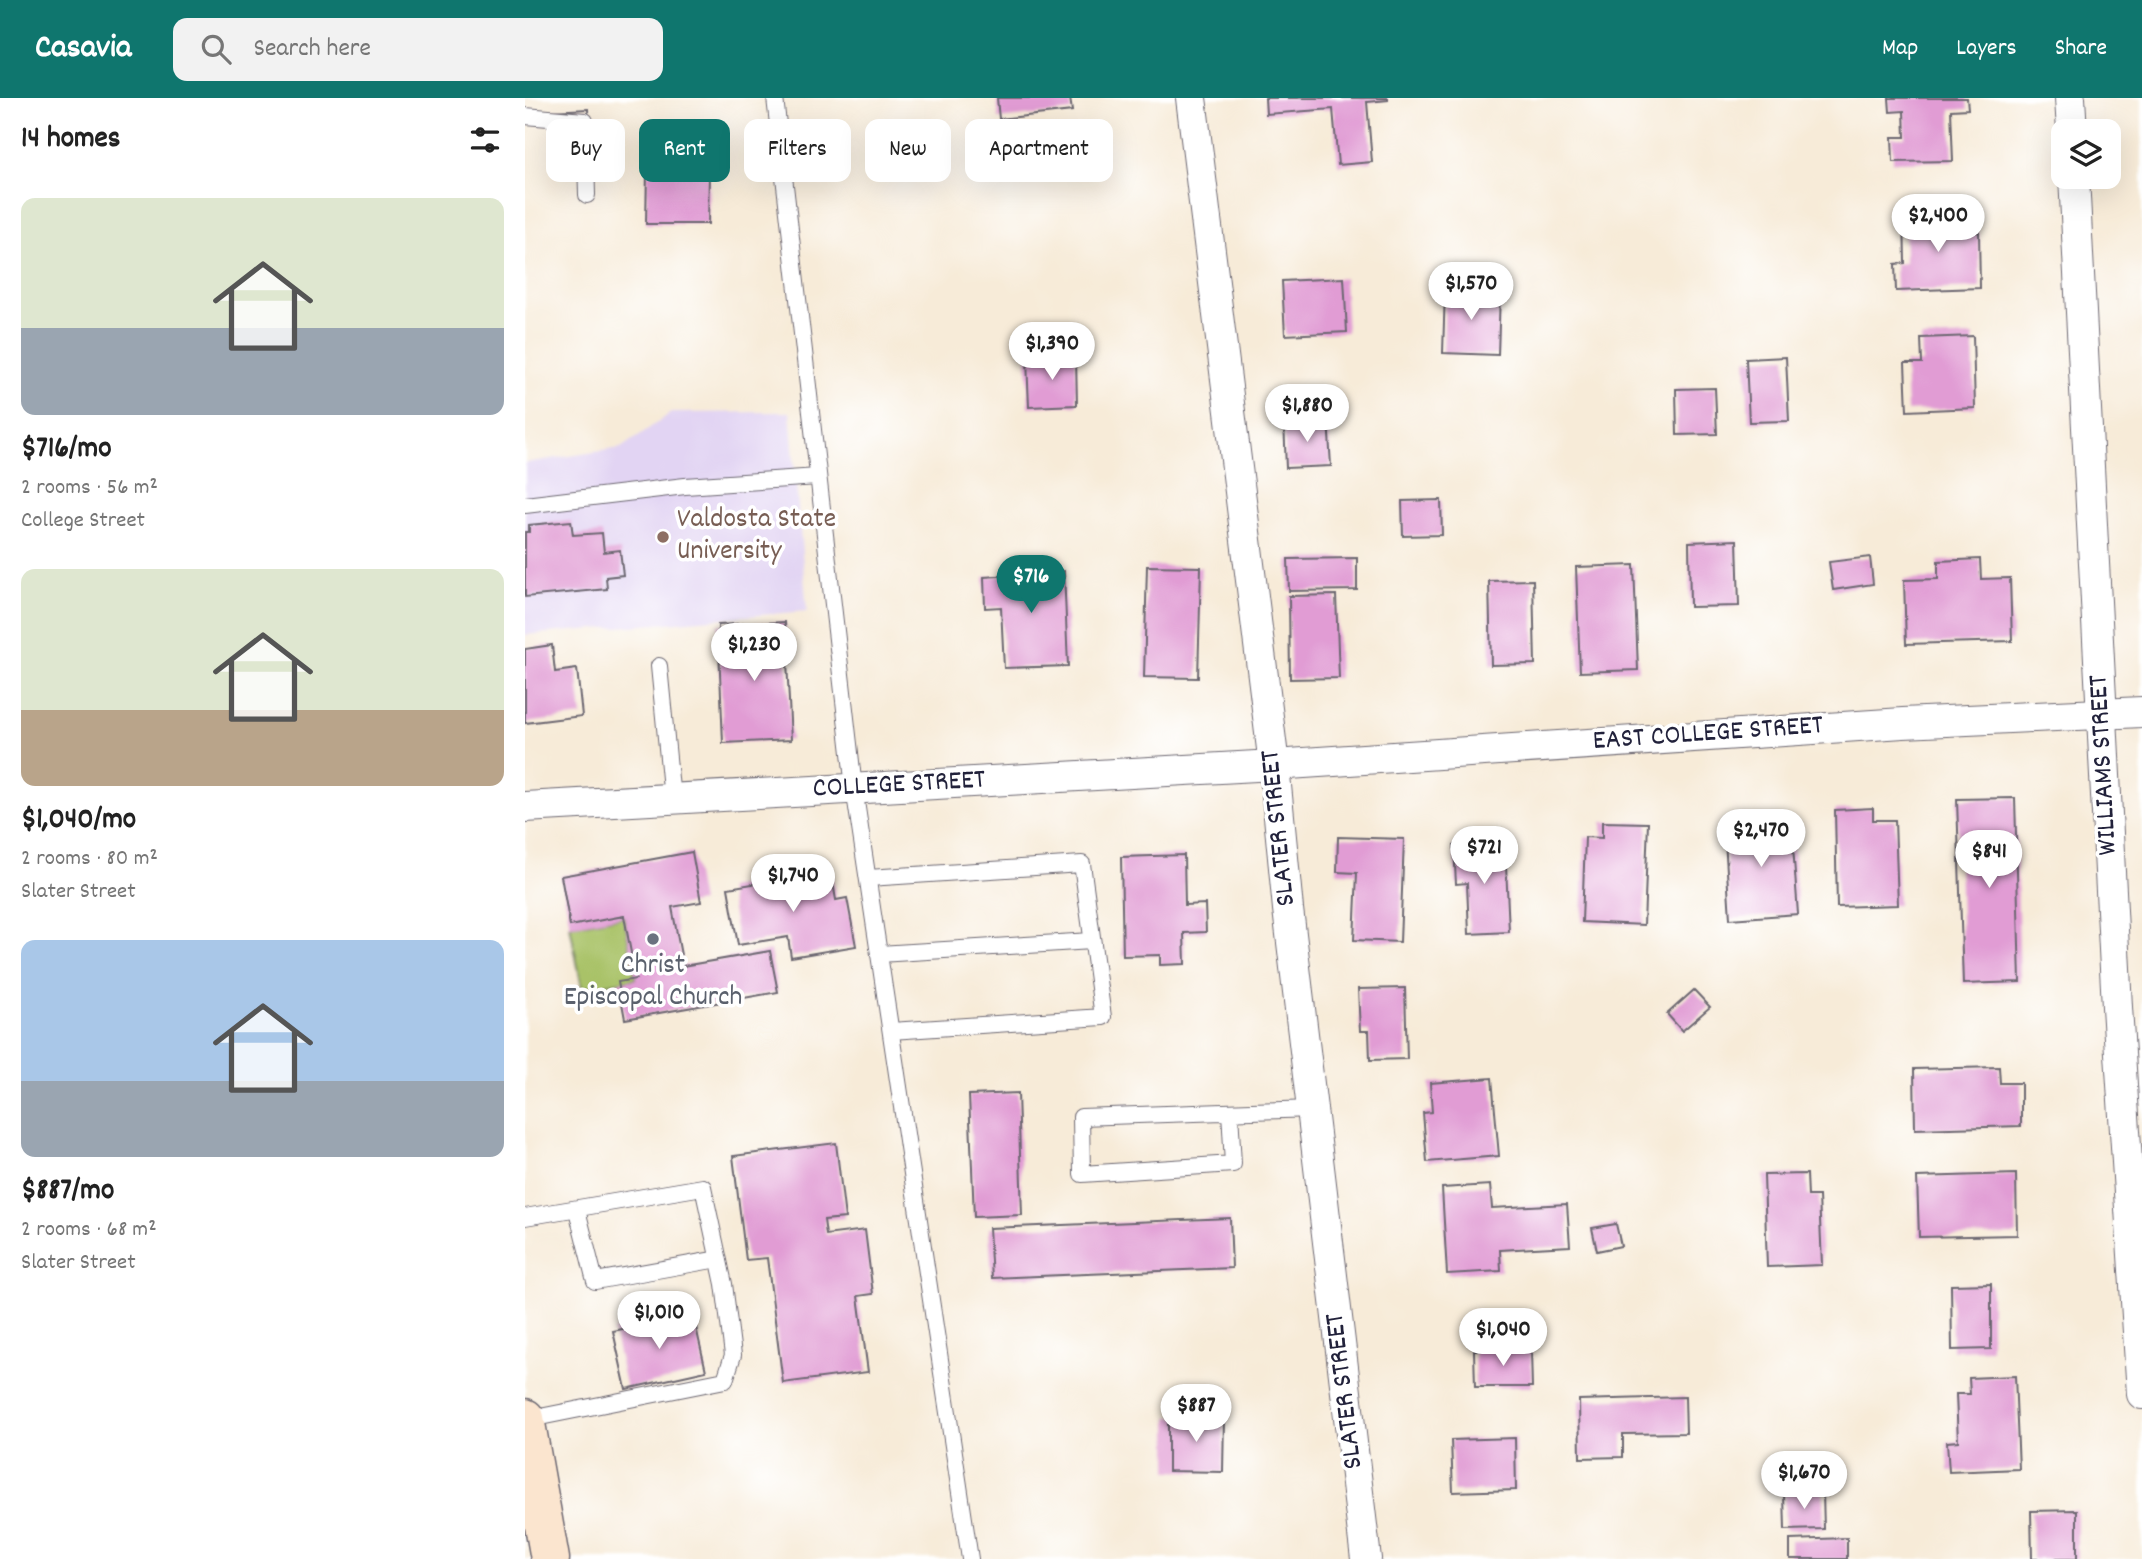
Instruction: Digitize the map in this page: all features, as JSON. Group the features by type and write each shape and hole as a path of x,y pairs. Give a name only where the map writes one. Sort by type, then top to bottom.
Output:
{"main road":[{"path":"525,1419 550,1559"}],"street":[{"name":"SLATER STREET","path":"1191,98 1274,765 1288,909 1366,1559"},
{"path":"2070,98 2071,119"},
{"name":"WILLIAMS STREET","path":"2075,189 2117,1007 2142,1394"},
{"name":"EAST COLLEGE STREET","path":"1274,765 1630,739 2142,712"},
{"name":"COLLEGE STREET","path":"525,807 1274,765"}],"lane":[{"path":"775,98 854,788 970,1559"},
{"path":"525,116 585,121 587,195"},
{"path":"525,505 685,486 818,477"},
{"path":"659,666 671,799"},
{"path":"868,878 1082,864 1103,1017 891,1031"},
{"path":"879,954 1092,941"},
{"path":"1230,1112 1233,1164 1082,1174 1080,1117 1312,1109"},
{"path":"525,1217 702,1186 724,1284 733,1356 725,1380 525,1419"},
{"path":"577,1210 595,1280 718,1259"}],"shaded area":[{"name":"Valdosta State University","path":"790,412 807,611 525,635 525,463 621,448 671,413"}],"green space":[{"path":"624,916 636,979 582,988 570,926"}],"building":[{"path":"997,98 1070,98 1072,111 999,119"},
{"path":"1265,98 1388,98 1367,102 1372,162 1338,165 1333,109 1266,114"},
{"path":"1889,98 1967,98 1968,109 1951,110 1953,161 1893,162 1892,137 1905,137 1904,111 1890,112"},
{"path":"588,109 588,119 551,119 551,111"},
{"path":"647,182 709,182 708,224 646,224"},
{"path":"1961,212 1962,233 1979,232 1980,288 1896,291 1895,264 1905,263 1904,214"},
{"path":"1344,278 1347,332 1285,335 1282,281"},
{"path":"1445,289 1500,291 1498,355 1443,353"},
{"path":"1973,336 1975,408 1907,411 1905,363 1922,363 1921,338"},
{"path":"1076,357 1077,405 1029,407 1027,359"},
{"path":"1786,357 1789,421 1749,422 1746,359"},
{"path":"1715,388 1717,434 1677,435 1676,389"},
{"path":"1328,419 1331,466 1286,468 1284,421"},
{"path":"1441,500 1442,535 1403,536 1402,501"},
{"path":"571,521 573,535 602,533 604,552 620,550 623,575 606,577 607,589 525,597 525,532 529,532 529,525"},
{"path":"1737,540 1739,606 1690,607 1689,542"},
{"path":"1870,557 1873,584 1833,590 1829,562"},
{"path":"1357,558 1357,590 1289,591 1288,559"},
{"path":"1044,559 1045,572 1064,571 1068,666 1004,668 1001,607 985,608 984,577 1013,575 1013,561"},
{"path":"1980,559 1981,579 2010,578 2012,641 1906,644 1904,580 1938,579 1938,561"},
{"path":"1634,565 1638,670 1580,672 1576,567"},
{"path":"1147,566 1201,567 1198,678 1144,677"},
{"path":"1533,580 1535,664 1491,665 1489,581"},
{"path":"1336,595 1339,678 1290,679 1289,596"},
{"path":"785,622 791,740 723,743 718,625"},
{"path":"552,645 555,672 577,669 582,716 525,723 525,649"},
{"path":"2015,798 2020,982 1963,984 1957,799"},
{"path":"1873,808 1873,820 1895,820 1898,905 1837,907 1835,810"},
{"path":"1791,819 1798,914 1730,919 1724,824"},
{"path":"1602,822 1648,823 1644,925 1582,922 1585,837 1602,838"},
{"path":"1338,837 1404,839 1400,942 1354,940 1357,873 1337,872"},
{"path":"1505,843 1509,932 1469,934 1467,883 1456,884 1454,845"},
{"name":"Christ Episcopal Church","path":"692,852 701,902 672,907 683,966 770,951 778,992 625,1019 618,982 636,979 624,916 570,926 561,876"},
{"path":"1184,855 1185,905 1205,904 1206,932 1184,933 1185,964 1160,965 1160,955 1123,956 1121,857"},
{"path":"831,871 836,900 847,898 856,946 791,957 788,937 738,945 728,888"},
{"path":"1405,988 1407,1059 1370,1060 1369,1031 1360,1031 1358,989"},
{"path":"1694,990 1710,1007 1682,1031 1667,1014"},
{"path":"1999,1067 2000,1083 2021,1083 2021,1126 1915,1129 1914,1069"},
{"path":"1492,1078 1499,1156 1427,1162 1423,1113 1432,1112 1430,1083"},
{"path":"1018,1093 1022,1215 974,1217 969,1095"},
{"path":"836,1143 845,1218 824,1220 826,1235 865,1230 873,1294 858,1296 868,1372 783,1383 767,1258 746,1260 733,1156"},
{"path":"1807,1174 1808,1196 1819,1196 1822,1265 1767,1267 1764,1175"},
{"path":"2016,1174 2017,1235 1919,1237 1917,1177"},
{"path":"1490,1185 1492,1208 1567,1204 1570,1246 1500,1250 1501,1271 1447,1274 1442,1188"},
{"path":"1230,1218 1232,1268 992,1278 989,1228"},
{"path":"1616,1224 1621,1246 1597,1251 1592,1228"},
{"path":"1991,1284 1991,1349 1952,1350 1951,1285"},
{"path":"693,1314 706,1371 626,1389 613,1331"},
{"path":"1474,1350 1531,1350 1532,1387 1475,1387"},
{"path":"2015,1376 2019,1469 1949,1472 1947,1442 1958,1441 1956,1394 1970,1394 1969,1378"},
{"path":"1685,1397 1686,1433 1623,1434 1623,1457 1580,1458 1579,1400"},
{"path":"1168,1417 1224,1417 1223,1472 1168,1471"},
{"path":"1515,1438 1516,1490 1453,1492 1451,1440"},
{"path":"1823,1492 1824,1529 1785,1530 1784,1493"},
{"path":"2077,1510 2077,1559 2032,1559 2031,1511"},
{"path":"1847,1538 1847,1559 1790,1559 1790,1540"}],"place":[{"name":"Valdosta State University","path":"663,537"},
{"name":"Christ Episcopal Church","path":"653,939"}]}
